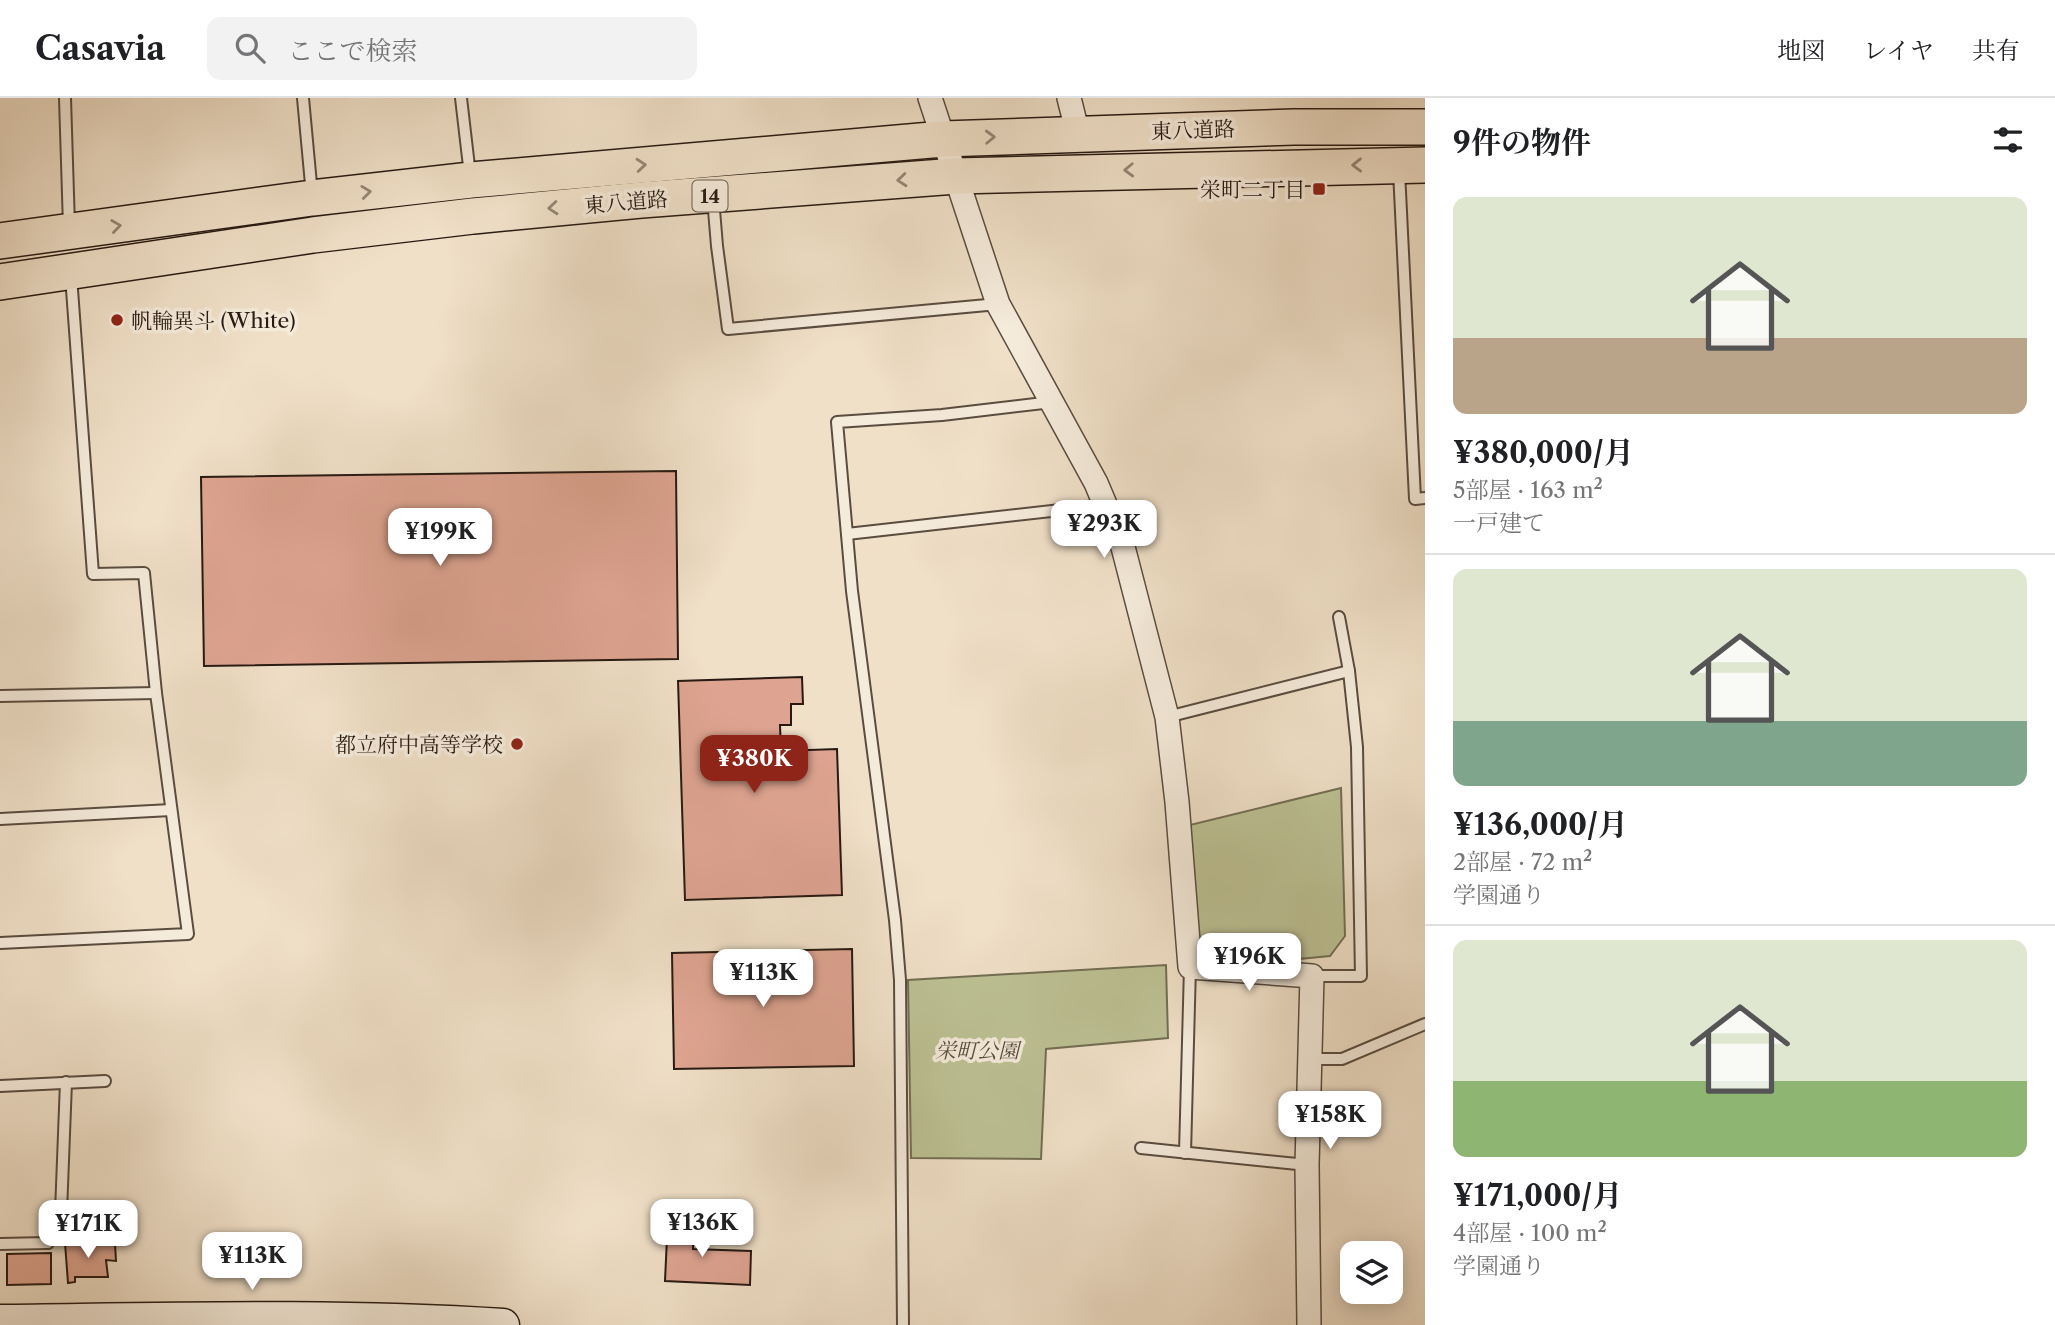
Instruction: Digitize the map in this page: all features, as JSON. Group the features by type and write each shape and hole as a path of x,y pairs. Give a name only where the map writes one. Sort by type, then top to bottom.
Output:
{"main road":[{"name":"東八道路","path":"0,241 312,198 471,180 943,139 1294,127 1425,127"},
{"name":"東八道路","path":"0,282 313,234 472,216 713,195 956,176 1412,165"}],"street":[{"path":"930,98 998,304 1096,483 1123,547 1167,717 1177,802 1190,967 1312,976 1307,1165 1309,1325"},
{"path":"1069,98 1078,134"},
{"path":"0,1321 360,1319 503,1325"}],"lane":[{"path":"65,98 69,232"},
{"path":"303,98 312,198"},
{"path":"461,98 471,180"},
{"path":"1412,165 1415,499 1425,498"},
{"path":"713,195 728,329 998,304"},
{"path":"0,943 188,934 156,693 144,573 93,574 70,270"},
{"path":"903,1325 900,980 890,866 854,604 837,422 942,415 1052,402"},
{"path":"847,534 1105,505"},
{"path":"1312,976 1361,976 1357,747 1349,671 1339,617"},
{"path":"1167,717 1349,671"},
{"path":"0,696 156,693"},
{"path":"0,819 171,810"},
{"path":"1185,1153 1190,967"},
{"path":"1310,1059 1342,1059 1425,1024"},
{"path":"0,1086 105,1081"},
{"path":"0,1244 48,1242 61,1212 66,1082"},
{"path":"1140,1148 1307,1165"}],"green space":[{"path":"1341,788 1345,936 1330,956 1237,965 1199,942 1190,825"},
{"name":"栄町公園","path":"1166,965 1168,1038 1046,1049 1041,1159 911,1158 908,980"}],"building":[{"path":"676,471 678,659 204,666 201,477"},
{"path":"802,677 803,704 791,704 791,725 780,725 781,751 837,749 842,895 685,900 678,681"},
{"path":"852,949 854,1066 674,1069 672,953"},
{"path":"668,1216 694,1217 693,1249 751,1251 750,1285 665,1281"},
{"path":"65,1243 115,1244 116,1261 106,1260 108,1277 75,1277 75,1282 68,1283"},
{"path":"51,1253 51,1284 7,1285 7,1254"}],"place":[{"name":"栄町二丁目","path":"1319,189"},
{"name":"帆輪異斗 (White)","path":"117,320"},
{"name":"都立府中高等学校","path":"517,744"}]}
